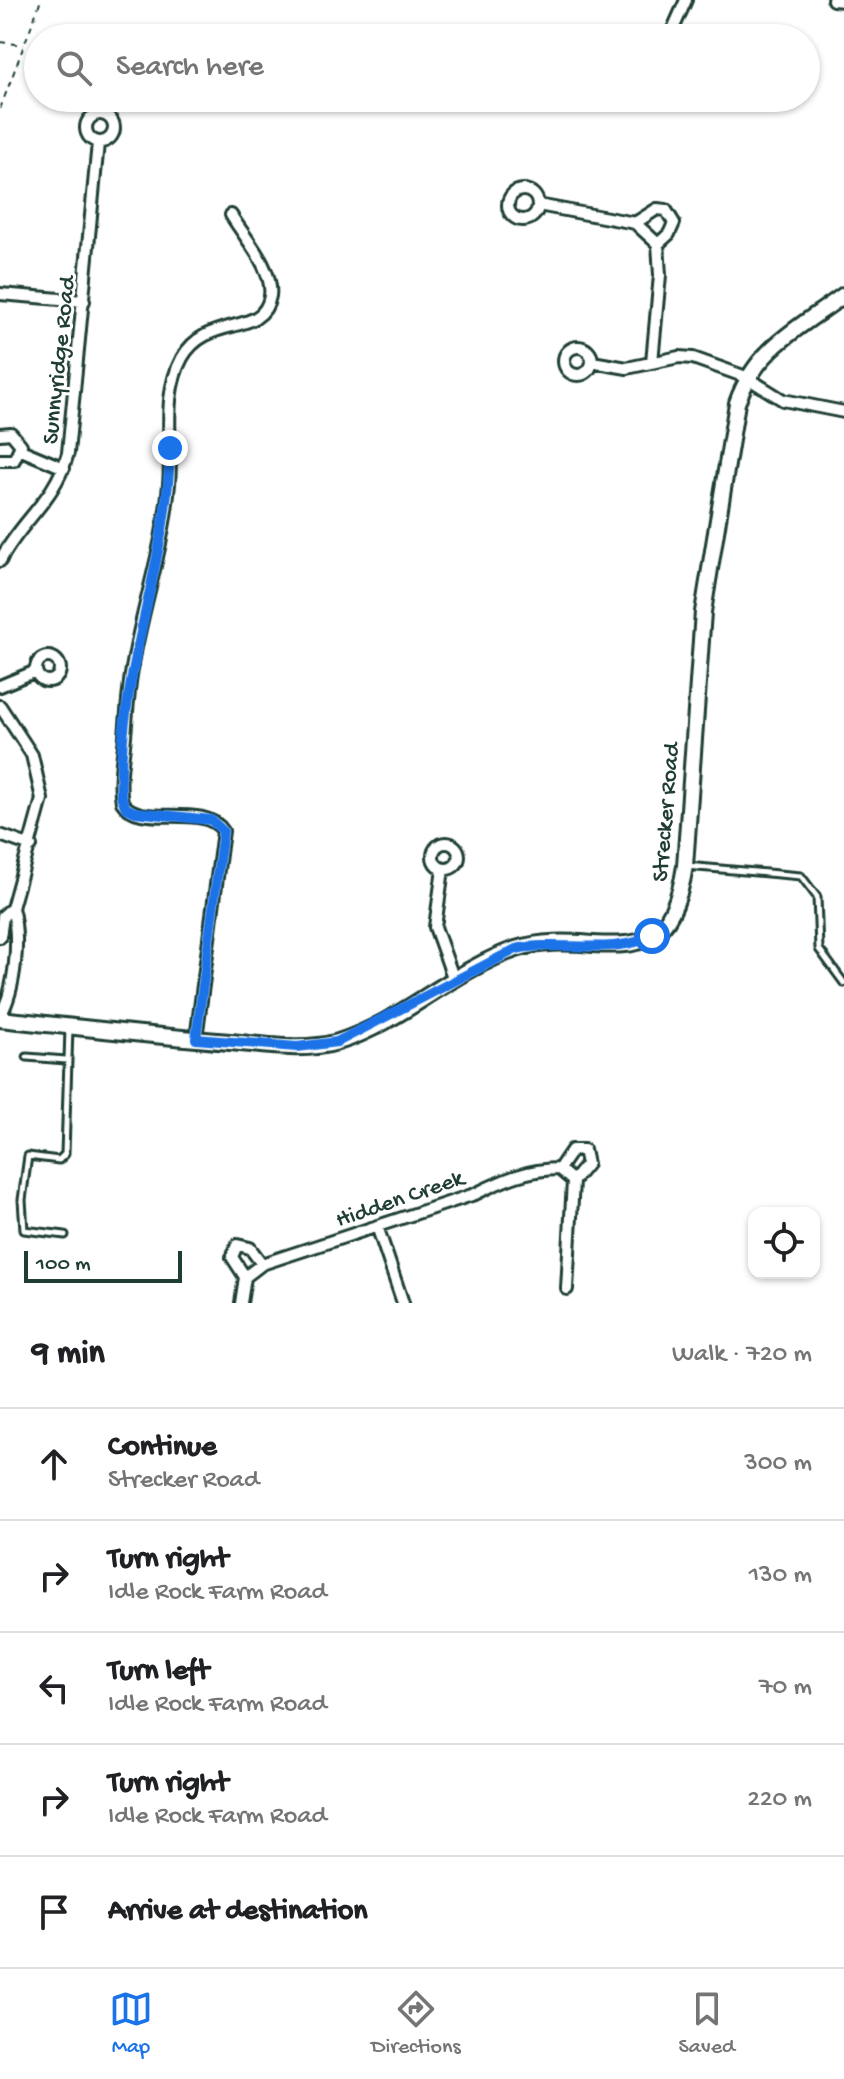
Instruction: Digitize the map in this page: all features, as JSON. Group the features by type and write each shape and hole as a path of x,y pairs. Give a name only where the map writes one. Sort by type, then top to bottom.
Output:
{"street":[{"path":"675,24 686,0"},
{"path":"833,0 844,1"},
{"name":"Sunnyridge Road","path":"0,561 15,536 53,492 64,468 84,301 98,143"},
{"path":"538,205 635,223 658,244 660,275 652,362"},
{"path":"635,223 657,209 666,210 674,223 669,234 658,244"},
{"path":"196,1039 223,831 211,820 135,812 122,802 120,783 132,670 166,511 168,411 173,379 195,341 206,333 259,317 267,307 271,292 270,280 231,215"},
{"path":"0,294 84,301"},
{"name":"Strecker Road","path":"0,1017 69,1027 297,1047 337,1042 516,949 545,944 626,945 652,936 673,913 685,866 703,612 737,403 746,377 767,350 844,295"},
{"path":"592,362 627,368 693,358 746,377 783,400 844,412"},
{"path":"0,434 16,436 21,450 64,468"},
{"path":"0,460 14,460 21,450"},
{"path":"0,686 36,671"},
{"path":"0,706 32,755 40,784 41,814 12,908 3,916 0,937"},
{"path":"0,835 31,846"},
{"path":"443,869 435,927 454,980"},
{"path":"0,1017 8,1002 11,980 17,924 12,908"},
{"name":"Hidden Creek","path":"245,1277 262,1264 475,1194 507,1178 538,1169 567,1175 567,1289"},
{"path":"377,1226 403,1303"},
{"path":"241,1303 245,1277 232,1257 237,1245 250,1248 262,1264"}],"lane":[{"path":"685,866 801,876 817,897 819,949 844,983"},
{"path":"65,1235 24,1230 22,1200 28,1156 59,1160 65,1154 70,1099 66,1060 69,1027"},
{"path":"27,1057 66,1060"}],"path":[{"path":"32,24 41,0"},
{"path":"0,42 24,45"},
{"path":"0,109 24,48"}],"route":[{"path":"170,448 166,511 132,670 120,783 122,802 126,808 135,812 211,820 223,831 196,1039 297,1047 337,1042 516,949 545,944 626,945 652,936"}]}
